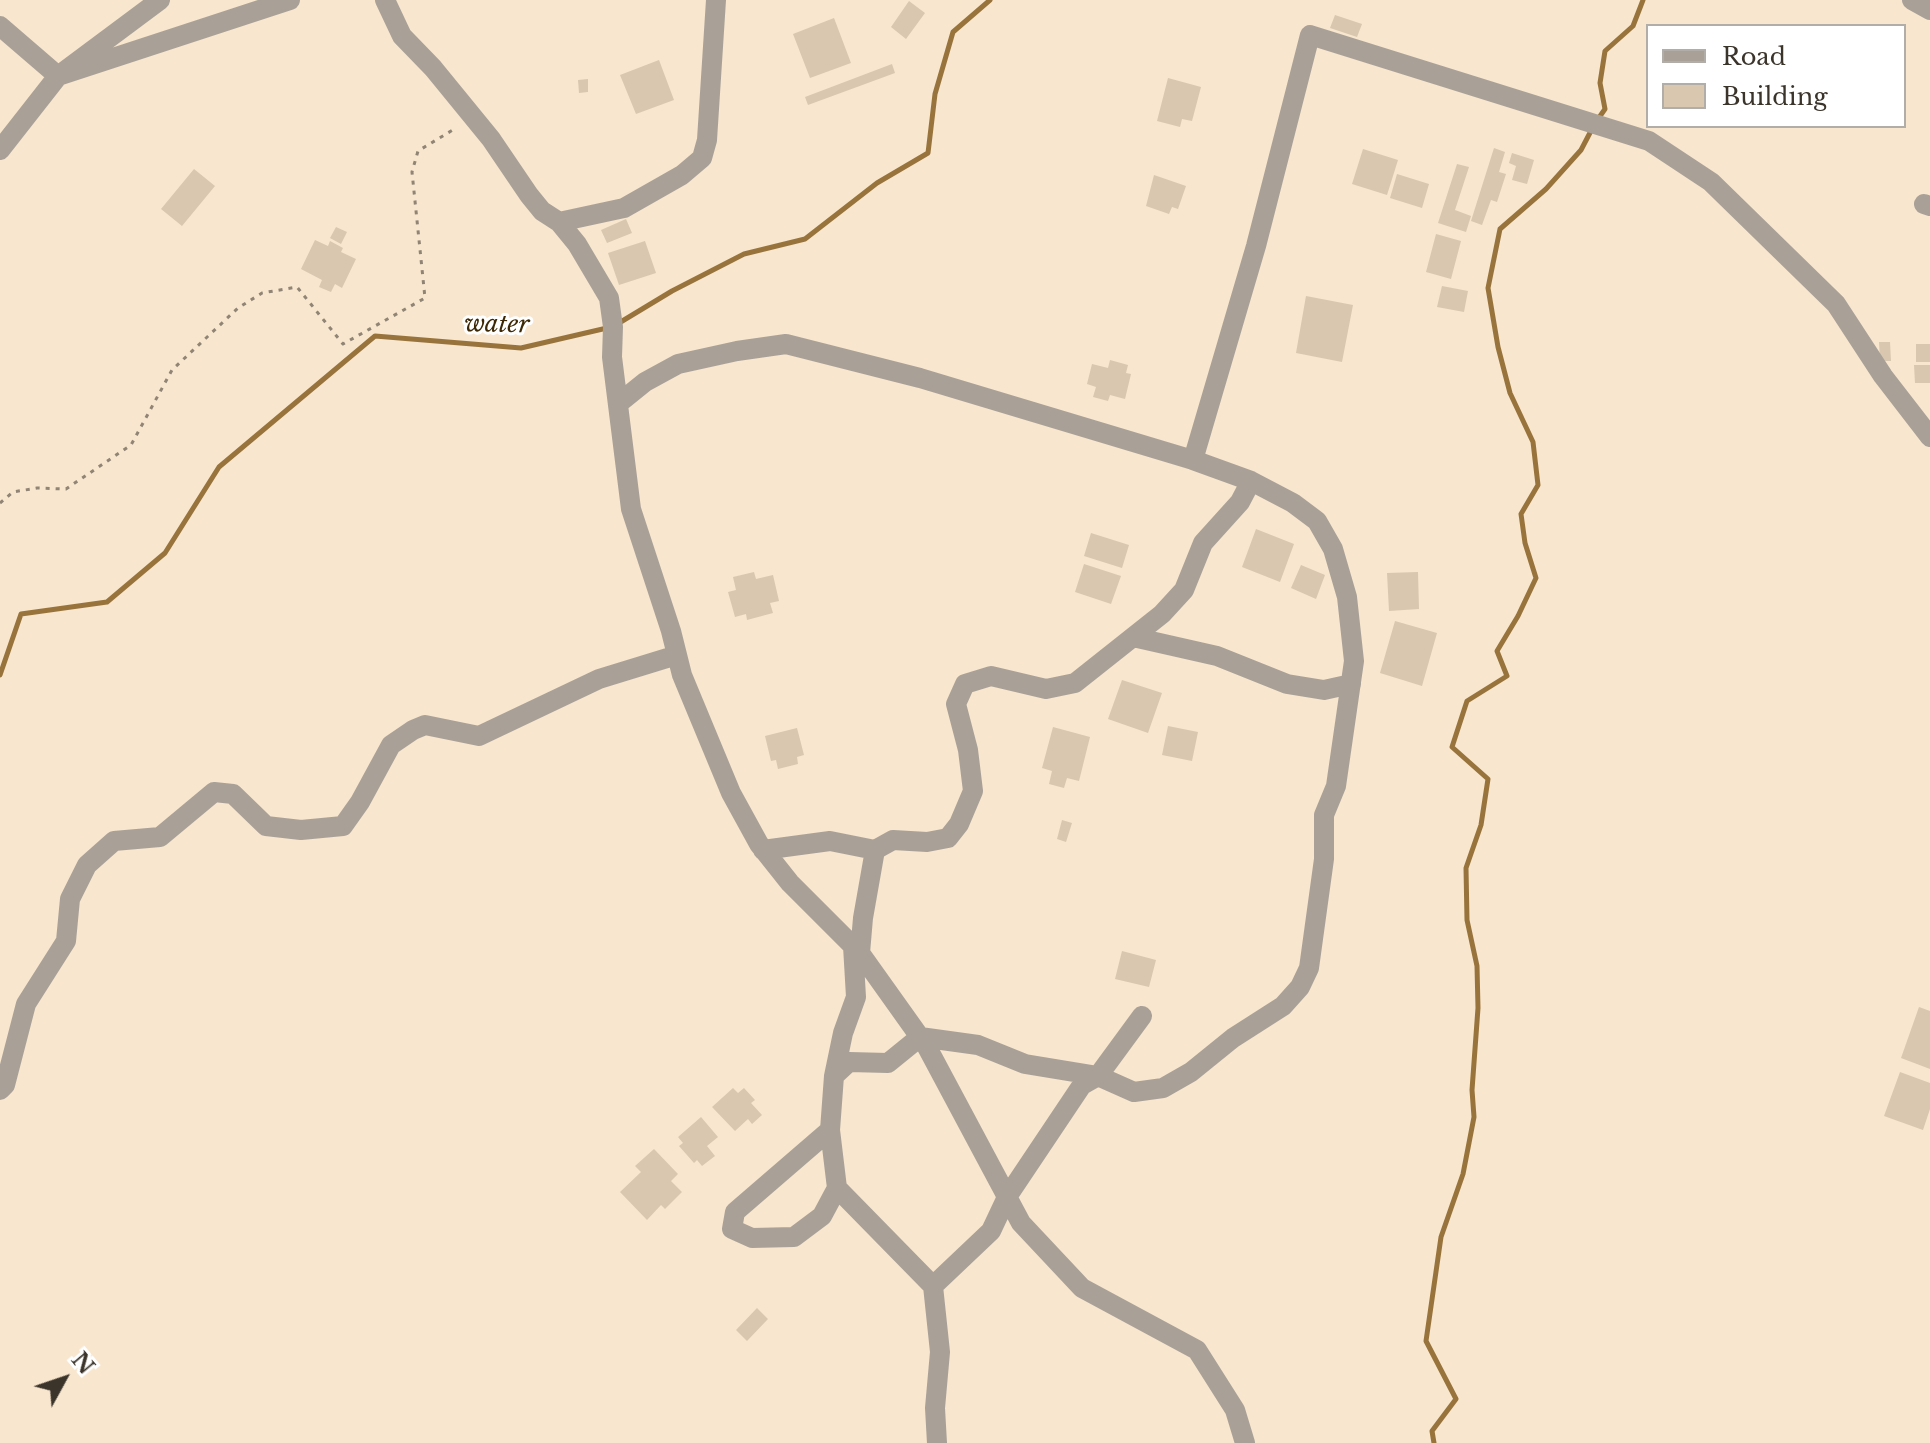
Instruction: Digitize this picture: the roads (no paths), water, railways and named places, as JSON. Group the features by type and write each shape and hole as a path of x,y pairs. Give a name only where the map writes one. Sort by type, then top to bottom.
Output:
{"street":[{"path":"0,150 58,76 160,0"},
{"path":"58,76 290,0"},
{"path":"385,0 402,36 433,68 542,211 559,222 577,244 609,298 622,454 631,509 682,675 719,767 763,850 790,883 857,949 920,1037 1021,1223 1082,1288 1197,1350 1235,1410 1245,1443"},
{"path":"559,222 624,208 682,175 702,158 707,140 716,0"},
{"path":"1912,0 1930,10"},
{"path":"0,26 58,76"},
{"path":"1193,460 1256,246 1310,35 1649,141 1711,182 1836,304 1883,376 1930,437"},
{"path":"619,403 645,382 678,364 786,344 920,378 1193,460 1251,481 1293,503 1317,521 1333,549 1347,597 1354,661 1336,786 1324,815 1324,859 1309,968 1300,987 1283,1006 1233,1038 1191,1072 1163,1088 1134,1092 1098,1076 1025,1064 978,1045 920,1037 888,1063 849,1062 834,1076"},
{"path":"763,850 830,841 875,850 893,840 927,842 948,838 959,824 973,791 968,750 956,704 965,684 991,676 1046,689 1075,683 1162,614 1184,590 1203,543 1240,502 1251,481"},
{"path":"1133,637 1217,656 1287,684 1324,690 1351,684"},
{"path":"0,1090 5,1085 26,1004 66,941 70,899 87,865 114,841 160,837 214,792 233,794 266,826 301,830 343,826 391,745 413,730 425,725 479,736 599,679 677,655"},
{"path":"830,1130 735,1212 732,1229 752,1238 794,1237 822,1216 837,1188 830,1130 834,1076 843,1033 856,997 857,949 875,850"},
{"path":"933,1286 991,1231 1007,1197 1082,1085 1098,1076 1142,1016"},
{"path":"837,1188 933,1286 940,1352 935,1408 937,1443"},
{"path":"822,1216 841,1214 870,1222"}],"waterway":[{"name":"water","path":"619,323 672,291 744,254 805,239 877,183 928,153 935,94 953,32 990,0"},
{"path":"1598,119 1605,109 1600,83 1605,51 1633,26 1643,0"},
{"path":"1434,1443 1432,1431 1456,1399 1426,1341 1441,1237 1463,1174 1474,1117 1472,1090 1478,1008 1477,966 1467,920 1466,868 1481,825 1488,779 1452,747 1467,701 1507,676 1497,651 1536,578 1525,543 1521,514 1538,485 1533,442 1510,393 1488,288 1500,229 1546,189 1581,150 1593,127"},
{"name":"water","path":"0,675 21,614 107,602 165,553 219,467 375,336 521,348 607,328"}]}
